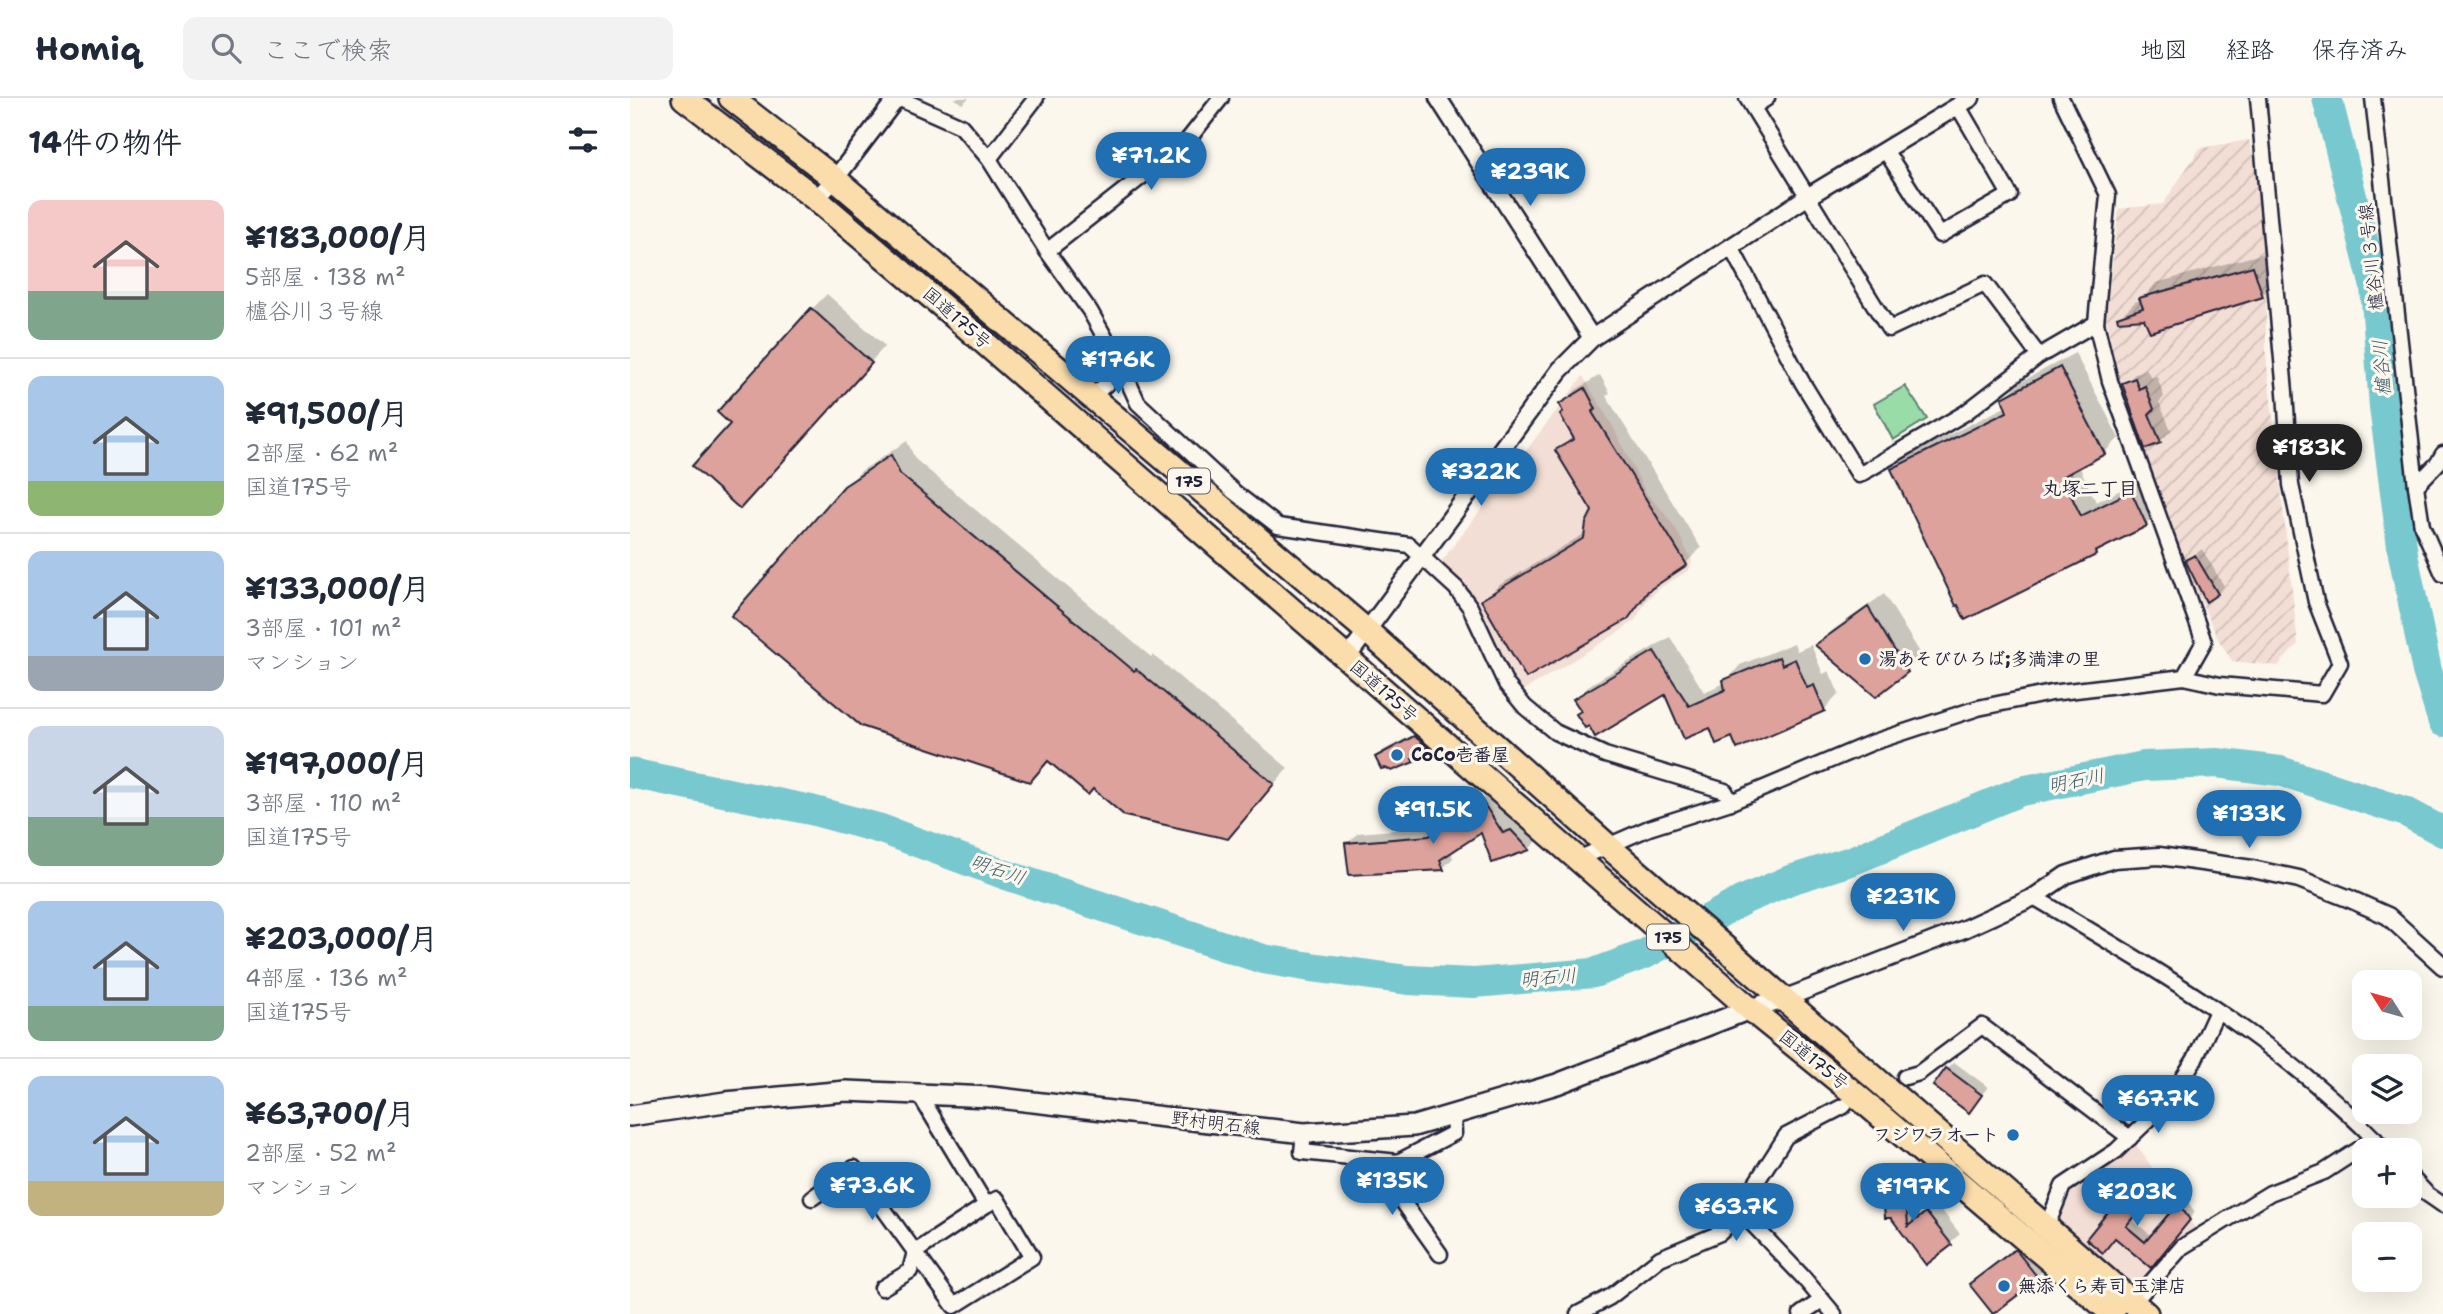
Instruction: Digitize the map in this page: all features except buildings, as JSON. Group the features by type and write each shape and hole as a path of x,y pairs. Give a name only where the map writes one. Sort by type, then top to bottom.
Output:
{"highway":[{"name":"国道175号","path":"684,98 816,199 1172,503 1346,659 1751,1009 2120,1311"},
{"name":"国道175号","path":"731,98 835,179 1091,397 1227,499 1367,631 1609,847 2047,1226 2120,1311"}],"main road":[{"name":"野村明石線","path":"630,1116 725,1102 846,1091 990,1097 1304,1133 1414,1126 1557,1084 1783,999"}],"street":[{"path":"816,199 835,179 897,98 961,126 989,159 1047,251 1090,311 1138,403 1227,499 1278,526 1409,545 1456,588 1470,607 1506,684 1525,707 1555,732 1605,755 1725,791 1731,802"},
{"path":"989,159 1036,98"},
{"path":"1047,251 1188,141 1221,98"},
{"path":"1438,98 1591,338"},
{"path":"1768,98 1750,103 1889,329 1985,284 2039,356"},
{"path":"2061,98 2108,195 2096,323 2110,380 2204,642 2184,677"},
{"path":"1578,859 1649,828 1731,802 1871,743 1978,708 2051,693 2184,677 2220,685 2322,694 2340,663 2316,602 2291,485 2258,98"},
{"name":"櫨谷川３号線","path":"2373,98 2416,486 2422,526 2443,574"},
{"path":"1346,659 1560,370 1591,338 1807,197 1885,150 1965,102 2010,195 1940,235 1885,150"},
{"path":"1731,247 1802,382 1859,475 1965,413 2039,356 2096,323"},
{"path":"1091,397 1123,370"},
{"path":"2416,486 2443,454"},
{"path":"1783,999 1964,929 2035,897 2066,875 2114,859 2159,856 2252,869 2299,879 2388,916 2443,966"},
{"path":"2035,897 2178,983 2306,1075 2374,1138"},
{"path":"2047,1226 2063,1186 2116,1151 2168,1101 2195,1059 2217,1011"},
{"path":"1905,1077 1919,1073 1982,1026 2130,1138"},
{"path":"919,1094 986,1205"},
{"path":"1578,1314 1610,1297 1660,1258 1720,1233 1741,1212 1745,1200 1786,1136 1844,1106"},
{"path":"1304,1133 1302,1152 1398,1162 1454,1133 1453,1115"},
{"path":"2120,1311 2182,1247 2270,1193 2352,1158"},
{"path":"1373,1160 1440,1254"},
{"path":"812,1198 854,1168 915,1252 954,1306 1032,1258 997,1199 915,1252 910,1271 882,1288"},
{"path":"2422,1189 2443,1205"},
{"path":"1741,1212 1834,1314"},
{"path":"1801,1314 1822,1300"}],"shaded area":[{"path":"2249,140 2261,186 2266,263 2266,355 2298,644 2278,666 2232,661 2218,639 2181,557 2119,383 2106,317 2119,209 2163,204 2200,148"},
{"path":"1583,376 1612,425 1646,493 1676,529 1692,561 1689,570 1660,588 1647,600 1635,620 1622,630 1523,691 1509,672 1476,604 1441,562"},
{"path":"2134,1142 2196,1229 2181,1239 2138,1289 2060,1221 2068,1194 2120,1158"}],"green space":[{"path":"1905,386 1927,419 1893,440 1874,404"}],"waterway":[{"name":"櫨谷川","path":"2327,98 2375,287 2384,407 2403,554 2427,671 2443,722"},
{"name":"明石川","path":"630,773 811,810 881,829 1006,875 1263,959 1408,980 1474,983 1594,973 1645,954 1743,900 1790,880 1851,861 2021,791 2144,766 2217,763 2280,771 2406,812 2443,832"}],"place":[{"name":"湯あそびひろば;多満津の里","path":"1865,659"},
{"name":"CoCo壱番屋","path":"1397,755"},
{"name":"フジワラオート","path":"2013,1135"},
{"name":"無添くら寿司 玉津店","path":"2004,1286"}],"district":[{"name":"丸塚二丁目","path":"2090,488"}]}
